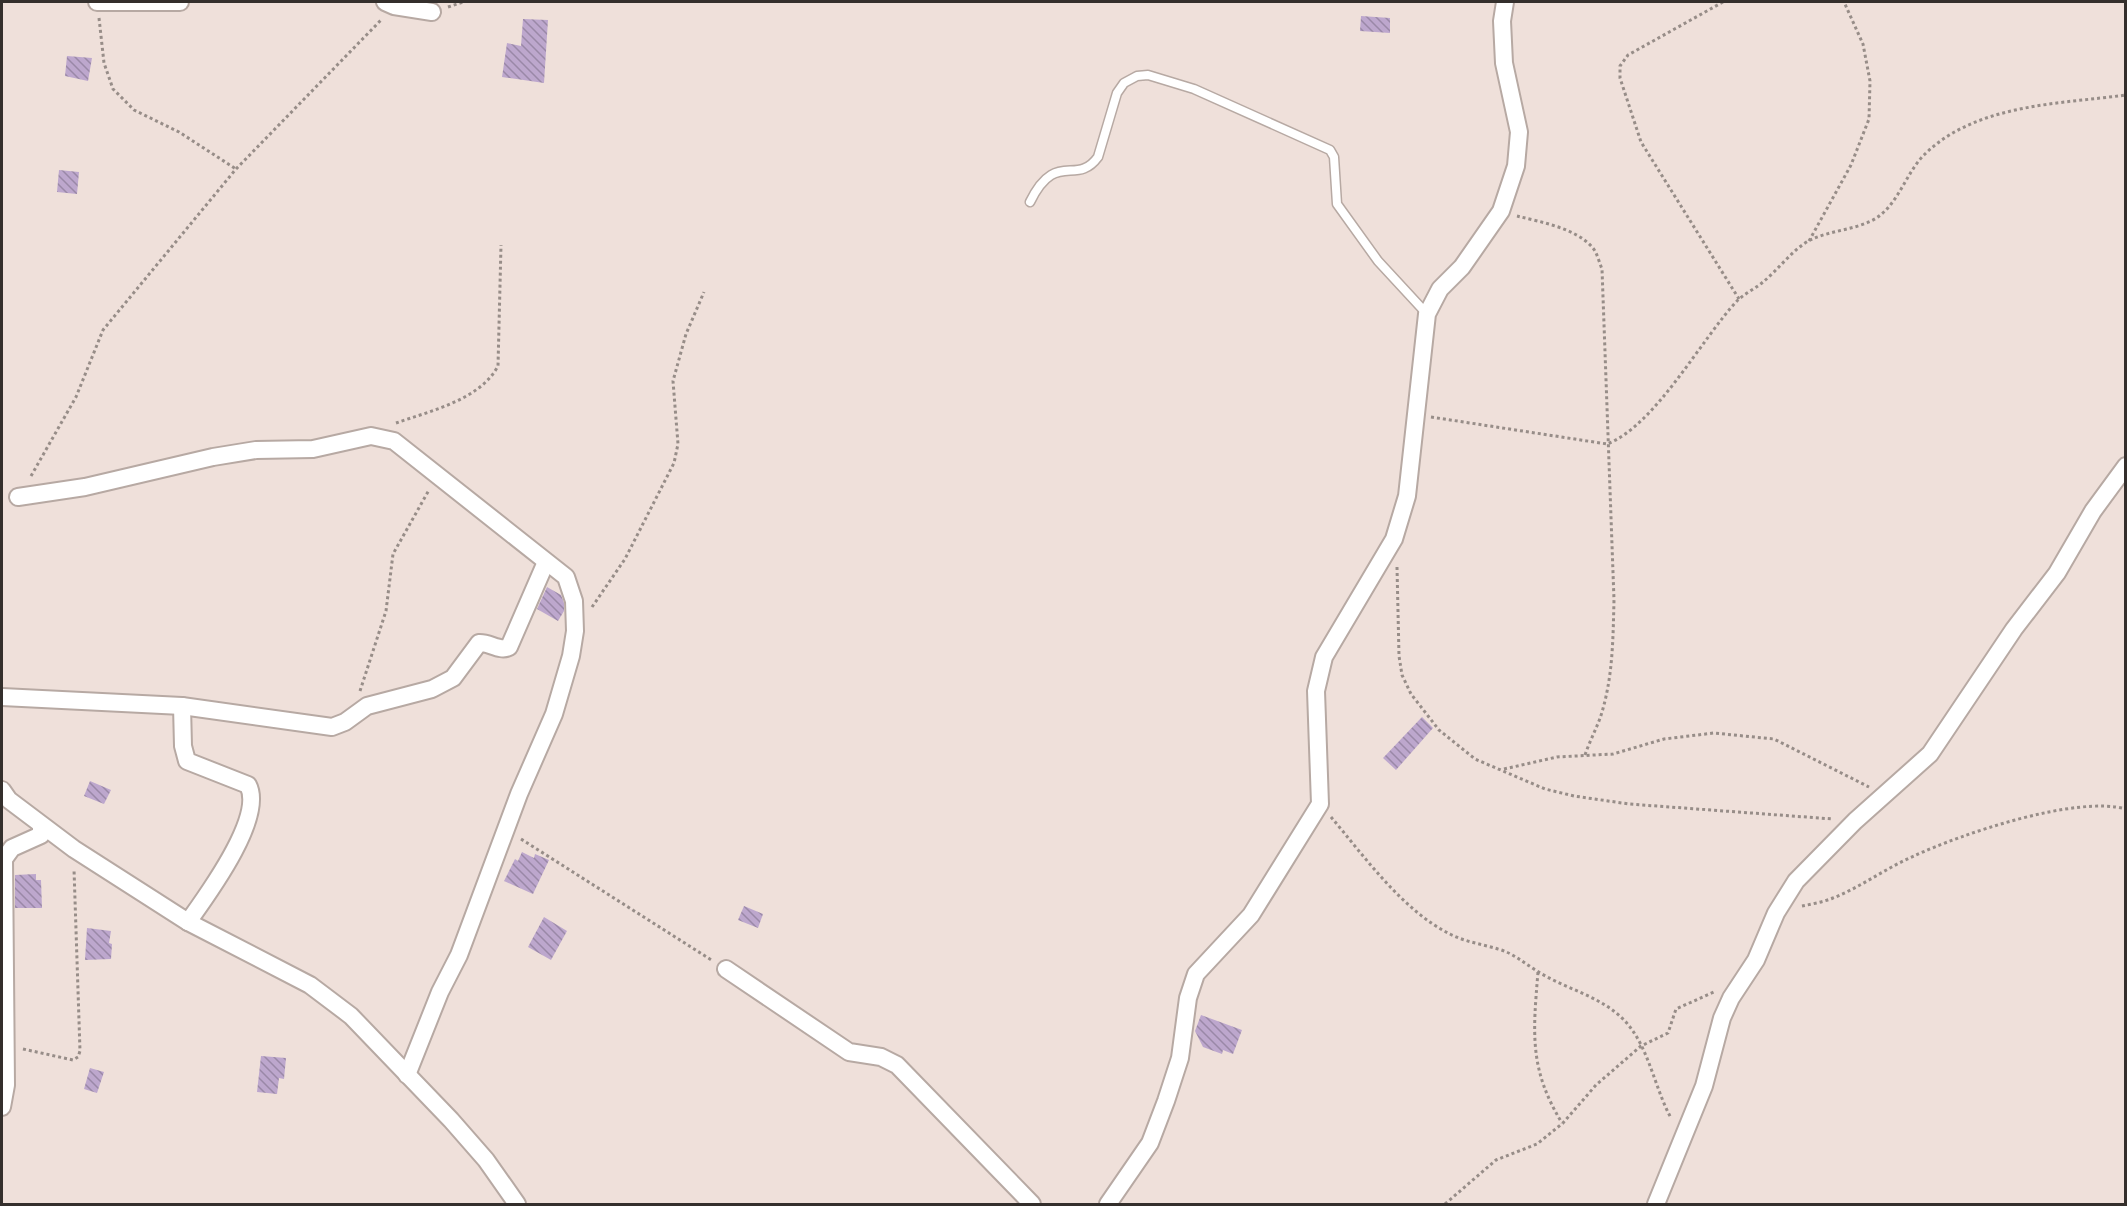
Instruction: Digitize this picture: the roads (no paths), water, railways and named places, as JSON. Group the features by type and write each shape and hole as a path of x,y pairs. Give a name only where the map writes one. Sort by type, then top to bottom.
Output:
{"street":[{"path":"98,2 180,2"},
{"path":"1108,1204 1150,1143 1167,1101 1180,1058 1188,998 1196,974 1251,915 1320,804 1316,691 1324,657 1395,539 1407,496 1426,314 1440,289 1462,267 1501,211 1516,166 1520,132 1504,63 1502,21 1505,2"},
{"path":"389,4 432,12"},
{"path":"18,497 86,487 213,457 256,450 313,449 371,436 394,441 566,578 574,601 575,631 571,656 554,714 459,955 440,992 407,1075"},
{"path":"1656,1204 1704,1086 1722,1018 1740,983 1756,960 1776,913 1796,881 1855,821 1930,754 2014,629 2057,573 2093,511 2126,466"},
{"path":"2,697 182,706 318,727 338,725 367,706 432,689 453,678 479,643 486,642 503,649 509,647 546,562"},
{"path":"182,706 183,746 187,761 248,784 253,794 252,804 242,831 222,873 188,922"},
{"path":"2,790 9,800 74,849 188,922 310,985 351,1016 486,1160 517,1204"},
{"path":"2,1107 6,1085 4,859 12,848 41,835 40,825"},
{"path":"726,969 849,1052 881,1057 897,1065 1032,1204"}],"lane":[{"path":"1030,201 1040,182 1048,174 1060,170 1084,169 1092,165 1098,158 1117,93 1124,83 1137,76 1148,75 1194,89 1330,150 1334,158 1337,204 1378,261 1426,314"}]}
